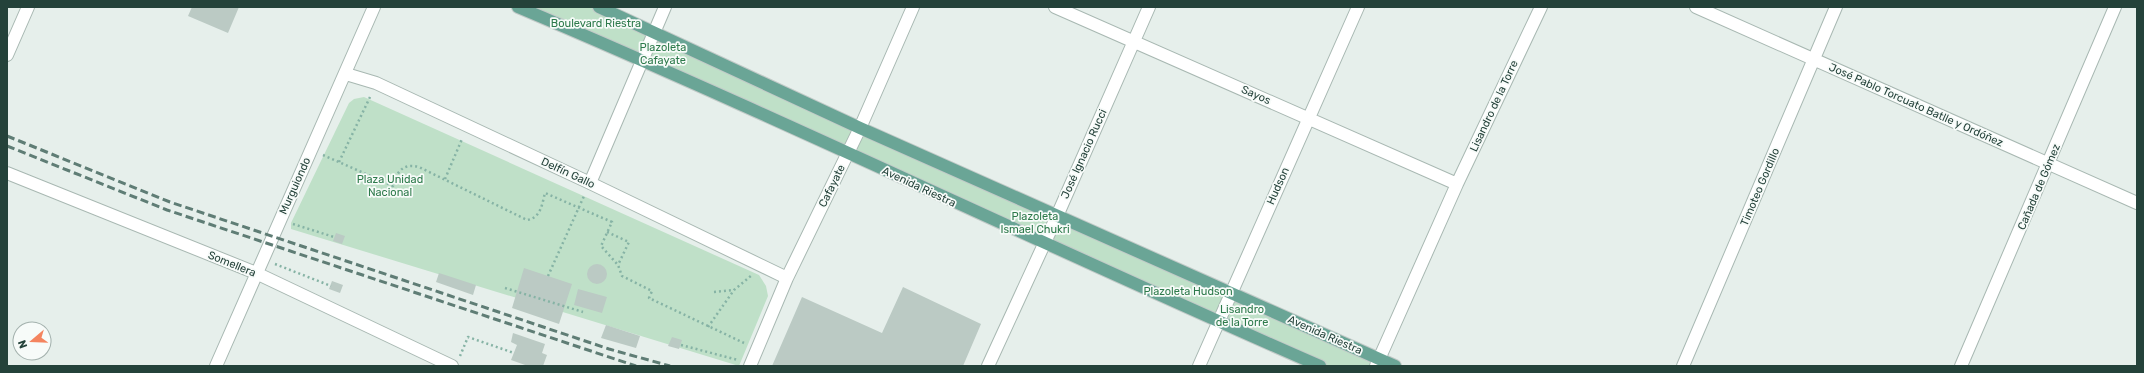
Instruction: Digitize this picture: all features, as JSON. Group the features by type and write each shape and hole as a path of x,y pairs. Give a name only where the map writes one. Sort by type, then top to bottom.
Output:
{"main road":[{"name":"Avenida Riestra","path":"518,7 642,60 1044,244 1320,366"},
{"name":"Avenida Riestra","path":"599,7 860,128 1232,293 1377,362 1395,366"}],"street":[{"path":"7,55 28,7"},
{"name":"Murguiondo","path":"216,366 311,149 346,74 374,7"},
{"path":"590,183 665,7"},
{"name":"Cafayate","path":"751,365 787,278 860,128 913,7"},
{"name":"Sayos","path":"1055,7 1457,184"},
{"name":"José Ignacio Rucci","path":"988,366 1057,216 1149,7"},
{"name":"Hudson","path":"1199,366 1358,7"},
{"name":"Lisandro de la Torre","path":"1377,362 1457,184 1541,7"},
{"name":"José Pablo Torcuato Batlle y Ordóñez","path":"1696,7 2137,203"},
{"name":"Timoteo Gordillo","path":"1683,366 1836,7"},
{"name":"Cañada de Gómez","path":"1962,366 2116,7"},
{"name":"Delfín Gallo","path":"346,74 376,84 468,126 787,278"},
{"name":"Somellera","path":"7,173 256,273 455,362"}],"path":[{"path":"339,162 376,84"},
{"path":"445,179 468,126"},
{"path":"311,149 393,186 398,172 410,164 445,179 527,220 536,217 540,211 545,193 579,207 612,222 600,246 618,265 622,276 652,290 649,298 708,327 758,348"},
{"path":"548,276 590,183"},
{"path":"280,219 334,237"},
{"path":"607,232 629,242 618,265"},
{"path":"263,260 331,286"},
{"path":"708,327 734,290 762,266"},
{"path":"505,288 583,312"},
{"path":"714,292 734,290"},
{"path":"455,362 468,337 514,353"},
{"path":"681,344 751,365"}],"green space":[{"name":"Boulevard Riestra","path":"518,7 599,7 1395,366 1320,366"},
{"name":"Plaza Unidad Nacional","path":"364,97 759,275 766,286 768,296 739,366 291,229 291,223 349,103 354,99"}],"building":[{"path":"192,7 239,7 228,33 188,16"},
{"path":"336,233 345,236 342,244 333,241"},
{"path":"597,264 604,267 607,274 604,281 597,284 590,281 587,274 590,267"},
{"path":"524,268 572,284 559,324 512,308"},
{"path":"439,273 476,285 473,295 436,282"},
{"path":"332,281 343,285 340,293 329,289"},
{"path":"903,287 981,324 963,366 772,366 802,297 882,333"},
{"path":"578,289 607,297 602,313 574,305"},
{"path":"606,325 640,336 636,348 601,338"},
{"path":"513,333 545,344 542,353 547,355 543,366 528,366 511,360 517,345 511,342"},
{"path":"672,337 682,340 679,349 668,346"}],"railway":[{"path":"7,136 170,202 609,349 670,366"},
{"path":"7,146 167,210 636,366"}],"park label":[{"name":"Plazoleta Cafayate","path":"663,53"},
{"name":"Plazoleta Ismael Chukri","path":"1035,222"},
{"name":"Plazoleta Hudson","path":"1188,291"}]}
